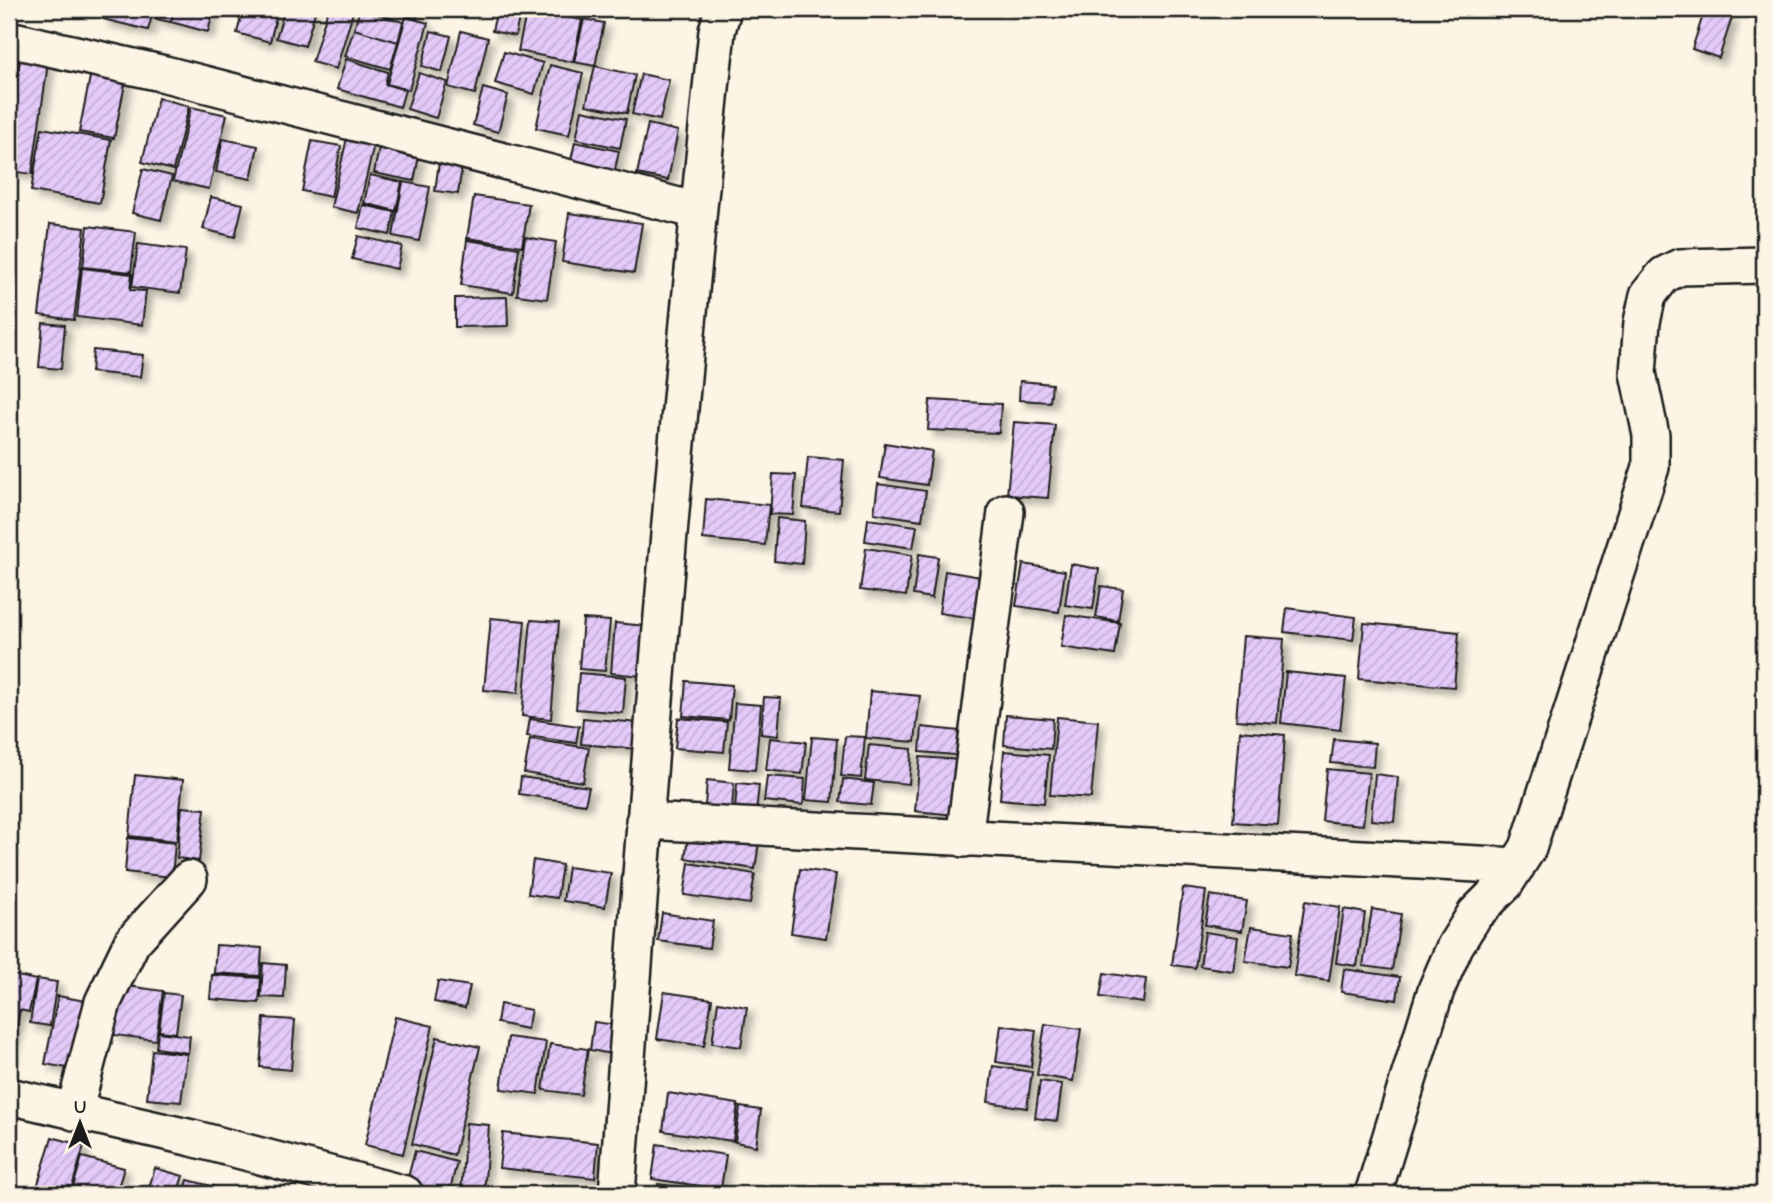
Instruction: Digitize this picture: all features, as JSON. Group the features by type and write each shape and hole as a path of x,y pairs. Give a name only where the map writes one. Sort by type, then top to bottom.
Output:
{"street":[{"path":"617,1194 644,821 698,211 717,31 723,9"},
{"path":"9,39 165,74 698,211"},
{"path":"1373,1194 1436,990 1455,946 1475,914 1505,884 1528,848 1651,467 1651,435 1638,373 1642,322 1648,295 1664,275 1680,267 1764,265"},
{"path":"964,839 1006,512"},
{"path":"644,821 1517,866"},
{"path":"74,1112 103,1002 132,942 189,879"},
{"path":"9,1096 192,1138 405,1194"}],"building":[{"path":"106,9 154,9 148,30 103,19"},
{"path":"158,9 174,9 171,22 156,19"},
{"path":"174,9 214,9 208,32 171,22"},
{"path":"243,9 278,9 270,42 237,33"},
{"path":"285,9 316,9 305,46 276,38"},
{"path":"328,9 354,9 336,69 312,62"},
{"path":"360,9 403,22 398,42 354,29"},
{"path":"420,9 417,18 392,11"},
{"path":"497,9 521,9 515,36 492,31"},
{"path":"527,9 582,20 573,62 518,51"},
{"path":"1705,9 1732,17 1719,58 1692,49"},
{"path":"406,17 428,23 409,90 387,84"},
{"path":"584,19 604,23 595,66 574,62"},
{"path":"354,29 398,42 390,69 345,56"},
{"path":"431,31 451,36 442,72 422,66"},
{"path":"461,31 488,38 475,94 448,87"},
{"path":"504,52 543,63 534,94 495,83"},
{"path":"9,57 18,58 14,91 9,91"},
{"path":"20,59 48,63 32,174 10,171 14,141 9,141 9,137"},
{"path":"346,59 388,72 385,84 405,90 400,107 337,89"},
{"path":"550,65 583,73 569,135 536,128"},
{"path":"595,66 635,75 627,113 586,105"},
{"path":"91,72 126,79 114,138 79,132"},
{"path":"419,73 447,82 436,118 407,109"},
{"path":"641,74 669,80 660,120 632,114"},
{"path":"483,88 508,95 498,132 473,125"},
{"path":"9,93 13,93 9,126"},
{"path":"158,98 189,106 173,170 142,162"},
{"path":"191,107 227,115 209,189 173,181"},
{"path":"582,110 626,119 620,148 576,139"},
{"path":"648,124 678,131 668,180 637,174"},
{"path":"42,128 111,140 100,203 31,191"},
{"path":"347,138 374,144 358,213 331,207"},
{"path":"223,139 258,146 251,179 216,172"},
{"path":"312,141 341,146 331,197 302,191"},
{"path":"575,142 619,151 614,174 570,165"},
{"path":"379,148 419,156 414,181 374,173"},
{"path":"441,148 464,152 458,194 435,191"},
{"path":"143,169 172,176 161,220 132,213"},
{"path":"370,175 402,182 396,211 364,203"},
{"path":"403,182 430,187 419,241 393,236"},
{"path":"474,196 529,204 522,246 467,238"},
{"path":"211,197 243,204 235,237 203,229"},
{"path":"363,205 395,212 390,235 358,228"},
{"path":"569,213 642,223 634,273 562,262"},
{"path":"50,224 85,228 74,320 39,315"},
{"path":"88,226 136,232 131,272 83,267"},
{"path":"358,236 402,246 397,269 352,259"},
{"path":"525,237 556,242 547,299 517,295"},
{"path":"467,240 519,248 513,293 461,285"},
{"path":"138,244 186,250 180,293 132,287"},
{"path":"82,268 132,274 130,290 146,291 142,325 77,317"},
{"path":"507,297 508,326 455,327 455,298"},
{"path":"43,323 65,325 61,369 39,367"},
{"path":"93,350 143,355 140,377 91,372"},
{"path":"1020,381 1052,384 1050,402 1019,400"},
{"path":"930,400 1001,404 999,433 928,430"},
{"path":"1014,422 1055,425 1048,498 1007,495"},
{"path":"885,443 932,451 927,485 880,478"},
{"path":"808,457 844,460 839,511 803,508"},
{"path":"773,474 796,475 793,515 770,514"},
{"path":"878,484 926,491 922,520 874,513"},
{"path":"706,499 769,505 765,545 703,539"},
{"path":"777,518 805,521 802,564 774,561"},
{"path":"868,519 917,526 913,548 865,541"},
{"path":"866,548 912,555 906,596 860,590"},
{"path":"919,554 938,557 932,598 913,595"},
{"path":"1023,564 1065,571 1059,612 1016,606"},
{"path":"1071,564 1099,569 1093,609 1065,605"},
{"path":"945,571 987,578 981,619 939,613"},
{"path":"1101,586 1123,589 1118,621 1096,617"},
{"path":"1287,608 1356,617 1353,640 1284,632"},
{"path":"1066,615 1120,623 1115,655 1061,647"},
{"path":"491,618 525,621 518,693 484,690"},
{"path":"583,619 610,621 605,671 579,669"},
{"path":"531,620 559,622 551,719 522,716"},
{"path":"615,623 646,626 642,676 611,673"},
{"path":"1364,623 1459,632 1454,687 1359,679"},
{"path":"1243,636 1284,639 1277,723 1236,720"},
{"path":"1286,672 1346,678 1340,730 1281,723"},
{"path":"579,673 626,677 623,713 576,709"},
{"path":"686,681 732,685 729,720 683,716"},
{"path":"870,691 920,696 915,742 866,738"},
{"path":"764,697 781,698 778,736 761,734"},
{"path":"735,703 761,705 755,770 729,768"},
{"path":"1006,715 1053,719 1051,749 1004,745"},
{"path":"1057,717 1098,721 1091,798 1050,795"},
{"path":"583,718 639,723 637,749 581,744"},
{"path":"678,718 727,722 724,752 675,748"},
{"path":"530,719 579,726 576,743 527,736"},
{"path":"922,727 968,732 966,756 920,752"},
{"path":"1240,731 1285,735 1278,825 1233,822"},
{"path":"845,736 865,737 861,778 841,776"},
{"path":"812,737 837,739 832,802 806,800"},
{"path":"770,738 806,742 802,774 766,770"},
{"path":"530,739 589,748 583,782 524,773"},
{"path":"1334,739 1375,743 1373,767 1331,763"},
{"path":"869,745 912,749 909,784 865,780"},
{"path":"1004,751 1049,755 1044,803 1000,799"},
{"path":"920,757 960,760 955,815 915,811"},
{"path":"1327,769 1369,773 1363,825 1322,821"},
{"path":"1375,774 1398,777 1394,822 1371,820"},
{"path":"135,775 183,780 177,841 129,836"},
{"path":"767,776 805,779 803,805 764,801"},
{"path":"521,777 589,787 585,804 519,794"},
{"path":"843,779 874,783 871,805 840,802"},
{"path":"707,780 734,783 732,808 705,806"},
{"path":"737,783 759,785 756,812 735,810"},
{"path":"182,807 205,809 199,861 177,858"},
{"path":"689,832 759,842 755,869 685,858"},
{"path":"128,838 175,843 172,877 125,872"},
{"path":"533,860 562,865 557,898 528,894"},
{"path":"689,863 755,874 750,904 684,895"},
{"path":"568,867 611,873 605,907 563,901"},
{"path":"800,869 836,874 826,938 791,933"},
{"path":"1183,888 1206,891 1195,968 1172,965"},
{"path":"1210,895 1247,901 1242,931 1205,925"},
{"path":"1305,901 1340,907 1329,981 1294,976"},
{"path":"1344,909 1365,913 1357,966 1336,963"},
{"path":"1372,909 1401,914 1392,970 1363,966"},
{"path":"662,913 713,921 709,948 658,941"},
{"path":"1251,927 1293,933 1288,967 1245,961"},
{"path":"1205,932 1238,937 1233,971 1200,966"},
{"path":"216,945 262,948 260,976 214,973"},
{"path":"263,963 286,965 284,998 261,997"},
{"path":"1344,969 1400,977 1397,1000 1341,992"},
{"path":"1104,973 1146,979 1143,1003 1100,997"},
{"path":"9,974 36,980 29,1012 20,1010 10,1059"},
{"path":"212,975 261,978 259,1003 210,999"},
{"path":"37,979 57,982 50,1026 30,1023"},
{"path":"438,981 470,986 465,1008 434,1002"},
{"path":"121,985 163,991 156,1040 114,1035"},
{"path":"664,992 712,999 704,1046 657,1039"},
{"path":"164,993 181,995 176,1033 159,1031"},
{"path":"58,996 91,1002 78,1070 45,1064"},
{"path":"718,1002 747,1007 741,1047 712,1043"},
{"path":"500,1004 531,1010 527,1029 497,1023"},
{"path":"395,1017 433,1026 403,1154 365,1145"},
{"path":"264,1018 295,1020 291,1070 260,1067"},
{"path":"594,1022 616,1025 612,1054 590,1050"},
{"path":"1045,1024 1081,1029 1073,1081 1037,1075"},
{"path":"1001,1025 1036,1030 1031,1067 996,1062"},
{"path":"158,1032 190,1036 188,1053 156,1048"},
{"path":"437,1037 480,1047 454,1155 412,1144"},
{"path":"508,1037 546,1042 538,1094 501,1089"},
{"path":"550,1044 588,1049 581,1095 543,1090"},
{"path":"152,1050 187,1054 181,1102 147,1099"},
{"path":"993,1066 1032,1072 1027,1108 988,1102"},
{"path":"1040,1081 1062,1084 1057,1121 1035,1118"},
{"path":"668,1093 738,1104 733,1141 663,1131"},
{"path":"740,1107 761,1110 756,1146 735,1142"},
{"path":"466,1123 489,1125 484,1194 461,1194"},
{"path":"503,1133 598,1143 595,1178 499,1168"},
{"path":"52,1137 84,1146 70,1194 35,1194"},
{"path":"657,1144 726,1155 721,1189 652,1179"},
{"path":"415,1151 457,1162 449,1194 406,1185"},
{"path":"82,1157 124,1168 116,1194 71,1194"},
{"path":"155,1168 183,1176 177,1194 147,1194"},
{"path":"188,1180 223,1189 222,1194 184,1194"},
{"path":"658,1184 709,1192 657,1194"},
{"path":"9,1185 34,1193 34,1194 9,1194"},
{"path":"552,1185 595,1190 595,1194 551,1194"}]}
